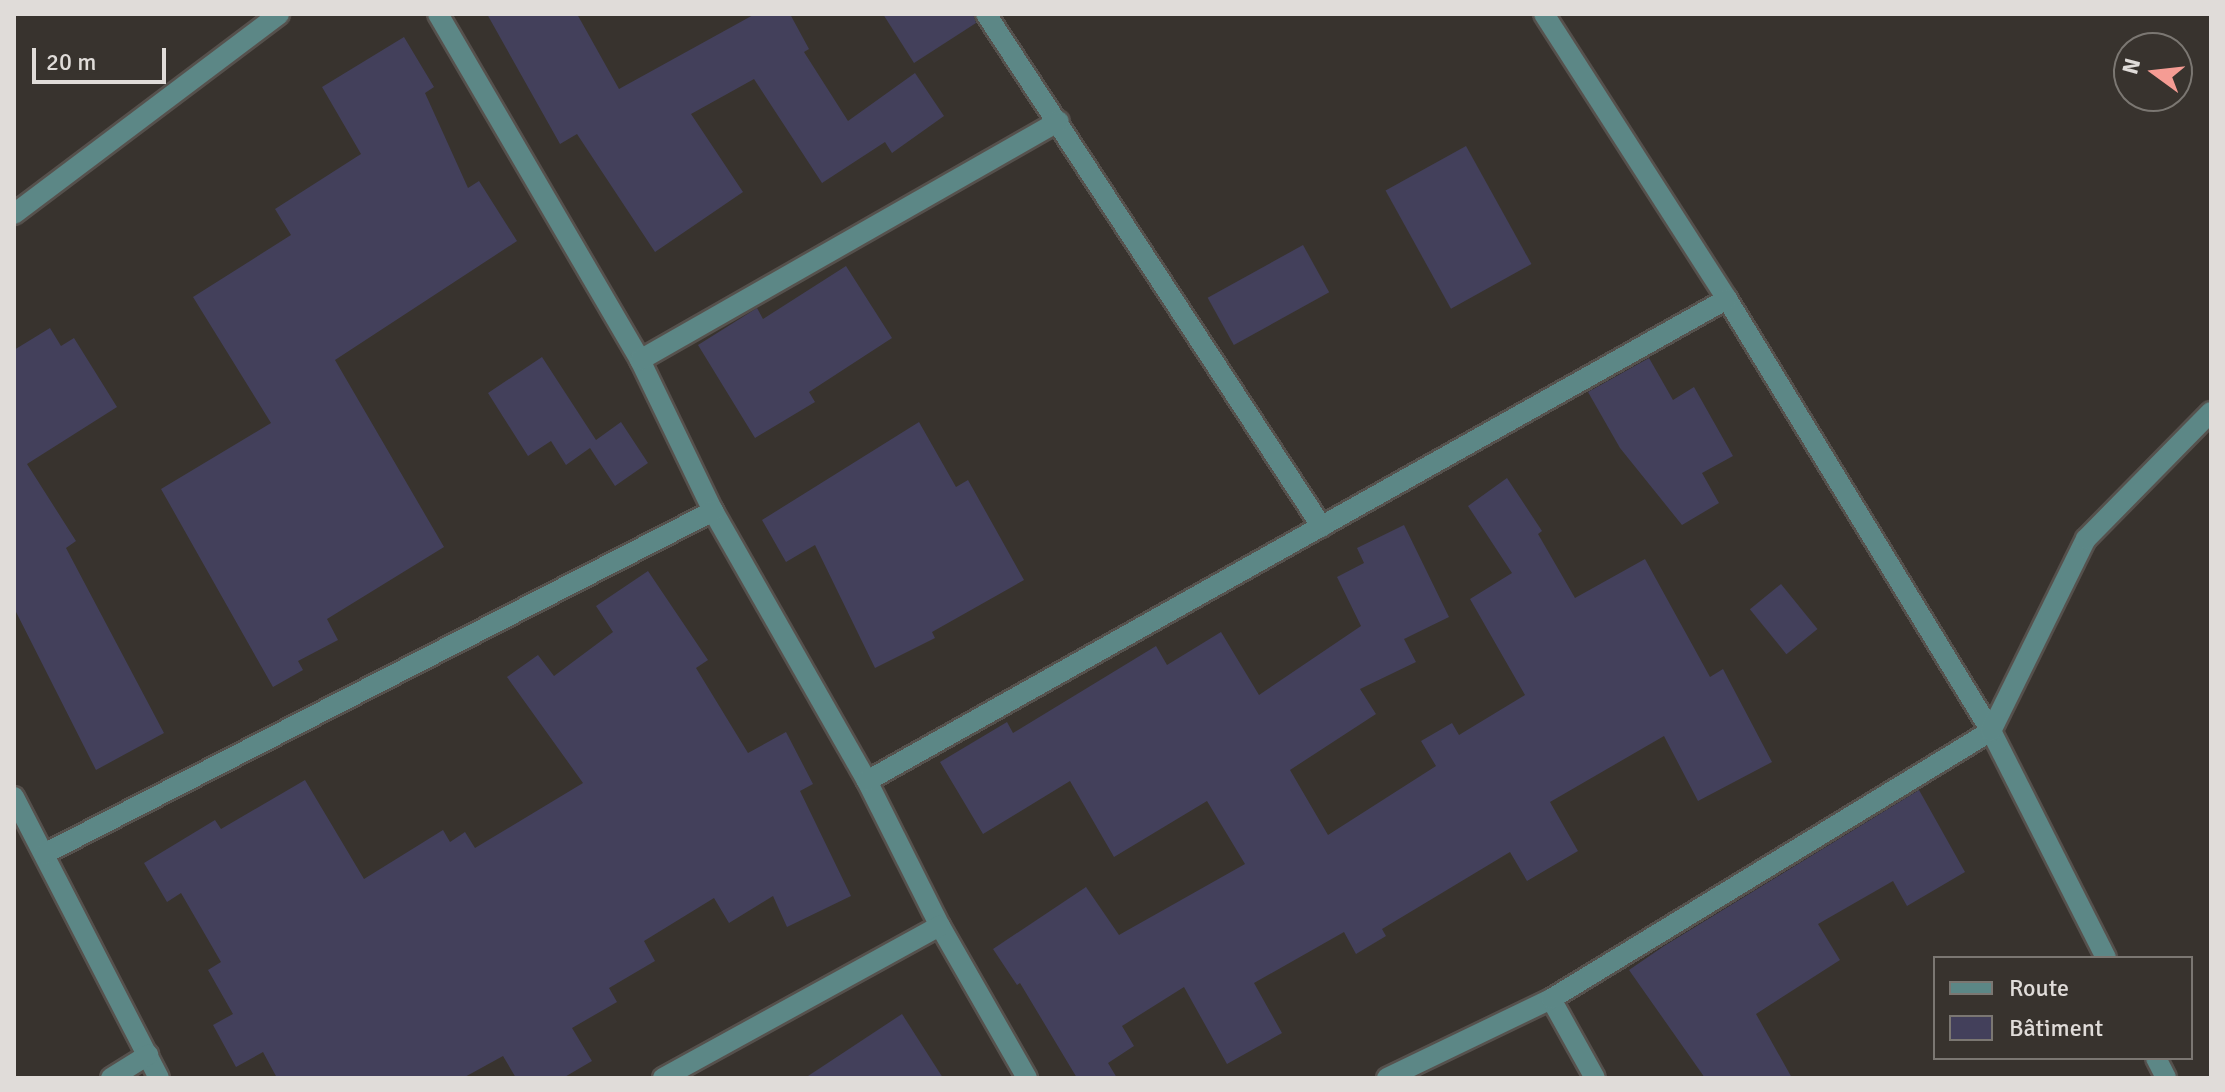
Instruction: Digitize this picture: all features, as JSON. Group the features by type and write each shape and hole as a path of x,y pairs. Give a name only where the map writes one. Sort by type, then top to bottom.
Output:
{"street":[{"path":"14,214 279,14"},
{"path":"438,14 640,360 713,511 867,781 940,926 1027,1078"},
{"path":"986,14 1059,121 1322,527"},
{"path":"1544,14 1727,299 1991,731 2105,956"},
{"path":"640,360 1059,121"},
{"path":"867,781 1727,299"},
{"path":"1387,1078 1551,999 1991,731 2086,539 2211,412"},
{"path":"44,854 713,511"},
{"path":"14,797 159,1078"},
{"path":"663,1078 940,926"},
{"path":"1551,999 1595,1078"},
{"path":"111,1078 148,1055"},
{"path":"2157,1060 2166,1078"}],"building":[{"path":"487,14 577,14 619,89 755,14 790,14 809,49 804,52 848,121 915,73 944,116 892,153 885,142 822,183 754,79 691,114 743,192 655,252 577,134 560,144"},
{"path":"883,14 973,14 976,23 914,63"},
{"path":"404,37 434,87 425,93 468,188 479,181 517,241 335,360 444,547 327,619 338,640 298,661 303,670 273,687 161,489 271,423 193,297 291,235 275,209 361,154 322,87"},
{"path":"1466,146 1531,264 1451,309 1386,191"},
{"path":"1303,245 1329,292 1234,345 1208,298"},
{"path":"846,266 892,338 809,392 815,402 755,438 698,345 757,308 763,319"},
{"path":"50,328 61,346 74,338 117,407 27,464 76,541 66,548 164,733 96,770 14,608 14,350"},
{"path":"542,357 596,440 621,422 648,463 615,486 590,448 566,465 551,441 528,456 488,393"},
{"path":"1649,358 1673,400 1694,387 1733,456 1702,473 1719,503 1682,525 1620,448 1588,392"},
{"path":"919,422 956,487 968,480 1024,580 932,632 935,638 875,668 815,545 786,562 762,520"},
{"path":"1507,478 1542,531 1538,534 1575,598 1645,559 1710,677 1723,669 1772,762 1698,801 1664,736 1550,802 1578,851 1527,881 1510,852 1382,929 1386,936 1356,954 1344,932 1254,983 1282,1033 1227,1064 1184,987 1122,1026 1134,1046 1108,1063 1117,1078 1077,1078 1020,983 1017,985 993,949 1086,887 1119,935 1245,864 1207,801 1114,857 1070,781 983,834 940,762 1007,722 1013,733 1156,646 1167,665 1221,632 1259,695 1361,626 1337,577 1364,563 1357,548 1404,525 1449,617 1404,639 1416,662 1360,689 1376,714 1290,770 1328,835 1436,766 1421,741 1452,723 1459,735 1525,695 1470,599 1512,573 1468,506"},
{"path":"648,571 708,660 696,668 748,753 786,732 813,784 800,791 851,896 787,927 773,896 729,923 714,898 644,941 655,961 609,988 617,1002 572,1028 592,1061 563,1078 516,1078 503,1056 463,1078 277,1078 263,1052 236,1067 213,1025 233,1014 208,970 221,962 181,893 167,902 144,863 215,820 221,829 305,780 364,879 443,830 450,842 465,832 475,848 583,783 507,677 538,655 554,676 613,632 596,606"},
{"path":"1781,584 1818,629 1786,654 1750,609"},
{"path":"1919,790 1965,872 1907,906 1893,881 1818,924 1840,960 1756,1014 1792,1078 1705,1078 1629,970"},
{"path":"902,1014 943,1078 805,1078"}]}
